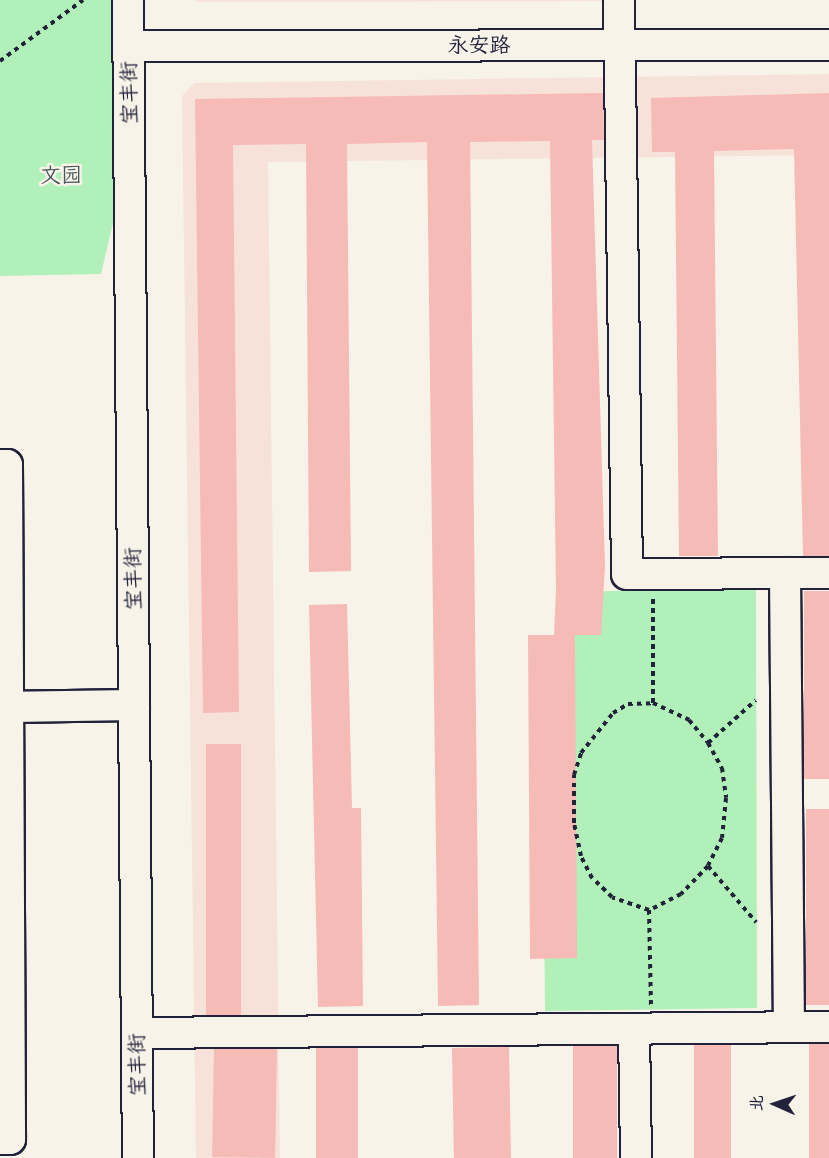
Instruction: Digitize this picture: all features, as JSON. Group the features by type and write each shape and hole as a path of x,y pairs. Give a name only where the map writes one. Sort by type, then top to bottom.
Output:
{"street":[{"name":"宝丰街","path":"128,0 138,1158"},
{"path":"619,0 627,574 829,573"},
{"name":"永安路","path":"128,46 829,45"},
{"path":"0,465 7,465 6,707 10,1139 0,1139"},
{"path":"785,573 789,1027"},
{"path":"6,707 134,705"},
{"path":"636,1158 642,1019"},
{"path":"137,1033 642,1019 829,1027"}],"path":[{"path":"0,61 83,0"},
{"path":"653,590 653,703"},
{"path":"708,743 756,700"},
{"path":"653,703 689,720 708,743 722,768 726,798 722,838 708,866 681,894 649,910 612,897 592,878 581,856 574,823 574,775 581,753 613,713 628,704 653,703"},
{"path":"708,866 756,922"},
{"path":"642,1019 649,910"}],"shaded area":[{"path":"195,0 608,0 608,1 198,2"},
{"path":"829,74 829,155 268,162 280,1158 196,1158 182,96 194,83"}],"green space":[{"name":"文园","path":"0,0 115,0 122,185 101,274 0,276"},
{"path":"756,588 757,1008 545,1011 542,639 567,639 568,592"}],"building":[{"path":"603,93 604,140 592,140 605,566 601,635 575,635 577,958 530,959 528,635 554,635 556,590 550,141 470,142 479,1005 438,1006 427,142 347,144 351,571 309,572 306,144 233,145 239,712 203,713 195,99"},
{"path":"829,93 829,556 803,556 794,149 714,151 718,556 679,556 675,152 652,152 651,98"},
{"path":"804,591 829,591 829,779 804,779"},
{"path":"347,604 352,808 361,808 363,1006 318,1007 309,605"},
{"path":"206,744 241,744 241,1015 206,1015"},
{"path":"806,809 829,809 829,1005 806,1005"},
{"path":"809,1044 829,1044 829,1158 809,1158"},
{"path":"694,1045 731,1045 731,1158 694,1158"},
{"path":"573,1046 617,1046 617,1158 573,1158"},
{"path":"509,1047 511,1158 454,1158 452,1048"},
{"path":"214,1048 277,1049 275,1158 212,1157"},
{"path":"316,1048 358,1048 358,1158 316,1158"}]}
